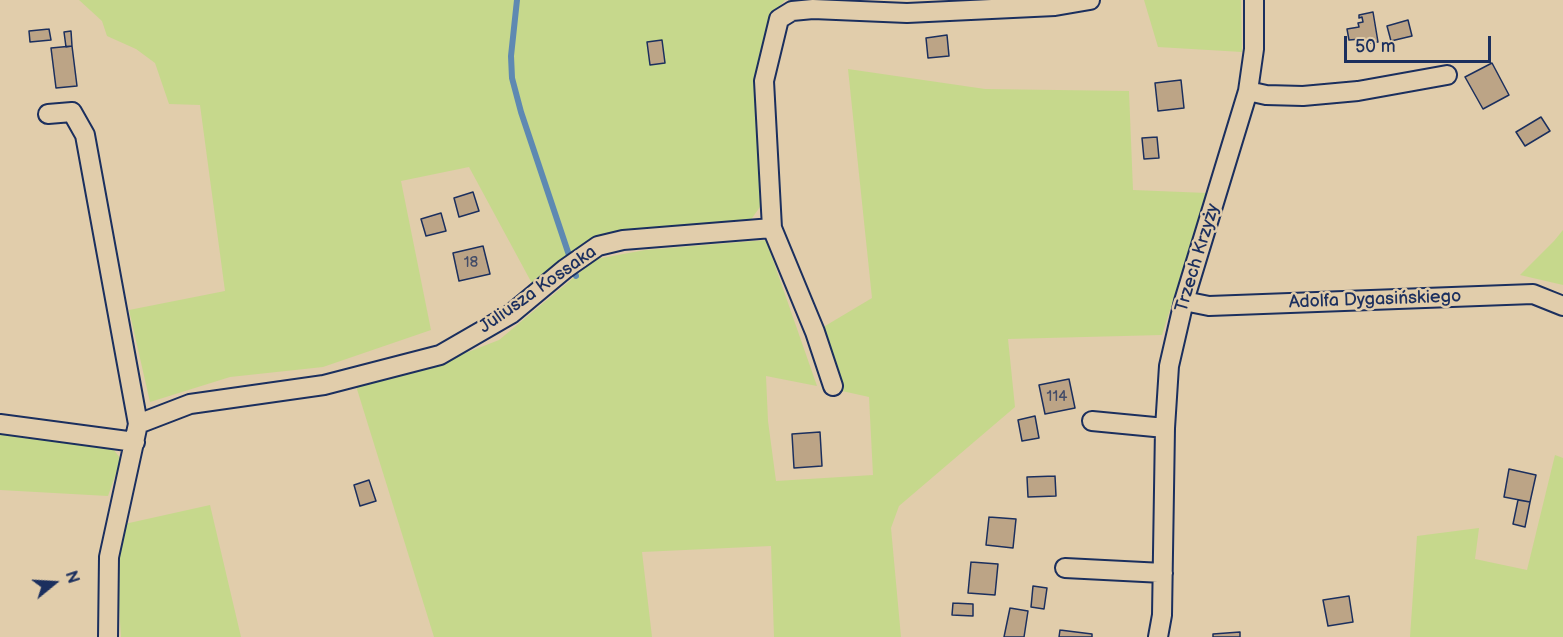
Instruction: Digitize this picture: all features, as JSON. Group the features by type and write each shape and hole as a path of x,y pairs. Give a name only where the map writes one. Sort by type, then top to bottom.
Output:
{"street":[{"path":"833,386 815,332 772,228 764,81 779,18 792,11 813,9 907,13 1055,6 1090,0"},
{"name":"Trzech Krzyży","path":"1158,637 1162,615 1165,428 1170,366 1184,302 1248,91 1254,49 1254,0"},
{"path":"1248,91 1266,95 1303,96 1404,84 1447,75"},
{"path":"48,114 72,112 85,135 138,424 109,557 108,637"},
{"name":"Juliusza Kossaka","path":"138,424 190,404 324,385 440,355 511,314 565,269 598,246 623,240 772,228"},
{"name":"Adolfa Dygasińskiego","path":"1184,302 1209,306 1533,294 1563,306"},
{"path":"1092,421 1165,428"},
{"path":"0,424 135,442"},
{"path":"1065,568 1163,573"}],"green space":[{"path":"79,0 785,0 771,15 759,104 762,204 750,221 604,236 535,289 469,167 401,181 431,330 323,367 230,377 150,402 129,310 225,291 200,105 169,104 155,63 136,49 107,36 102,21"},
{"path":"1144,0 1241,0 1242,52 1158,47"},
{"path":"848,69 985,89 1129,91 1133,190 1207,193 1162,335 1008,339 1015,407 899,506 891,528 901,637 774,637 771,546 642,552 652,637 434,637 356,386 407,371 414,373 499,340 596,259 645,250 766,240 817,386 766,376 768,421 776,481 873,475 869,397 842,391 815,332 872,298"},
{"path":"1563,230 1563,285 1520,275 1554,241"},
{"path":"0,434 113,449 121,459 108,496 0,490"},
{"path":"1555,455 1563,458 1563,637 1410,637 1417,536 1479,528 1475,559 1527,570"},
{"path":"210,505 241,637 121,637 116,559 120,525"}],"building":[{"path":"1373,12 1378,42 1362,44 1361,39 1349,40 1347,29 1359,27 1358,23 1363,22 1359,15"},
{"path":"1408,20 1412,36 1391,41 1387,26"},
{"path":"49,29 51,40 30,42 29,31"},
{"path":"71,31 72,46 66,47 64,32"},
{"path":"947,35 949,56 928,58 926,38"},
{"path":"662,40 665,63 650,65 647,42"},
{"path":"72,46 77,86 56,88 51,48"},
{"path":"1492,63 1509,95 1483,109 1465,77"},
{"path":"1181,80 1184,108 1158,111 1155,83"},
{"path":"1541,117 1550,131 1525,146 1516,132"},
{"path":"1157,137 1159,158 1144,159 1142,138"},
{"path":"473,192 479,211 459,217 454,198"},
{"path":"441,213 446,231 426,236 421,219"},
{"path":"483,246 490,274 459,281 453,253"},
{"path":"1069,379 1075,408 1045,414 1039,385"},
{"path":"1035,416 1039,438 1022,441 1018,420"},
{"path":"820,432 822,466 794,468 792,434"},
{"path":"1509,469 1536,475 1530,502 1504,497"},
{"path":"1055,476 1056,496 1028,497 1027,477"},
{"path":"369,480 376,501 360,506 354,485"},
{"path":"1518,500 1530,502 1525,527 1513,524"},
{"path":"989,517 1016,519 1013,548 986,545"},
{"path":"971,562 998,564 995,595 968,593"},
{"path":"1033,586 1047,588 1044,609 1031,607"},
{"path":"1349,596 1353,622 1328,626 1323,600"},
{"path":"953,603 973,604 973,616 952,615"},
{"path":"1010,608 1028,611 1024,637 1004,637"},
{"path":"1060,630 1092,634 1092,637 1059,637"},
{"path":"1240,632 1240,637 1213,637 1213,634"}],"waterway":[{"path":"517,0 511,56 512,78 521,112 576,276"}]}
